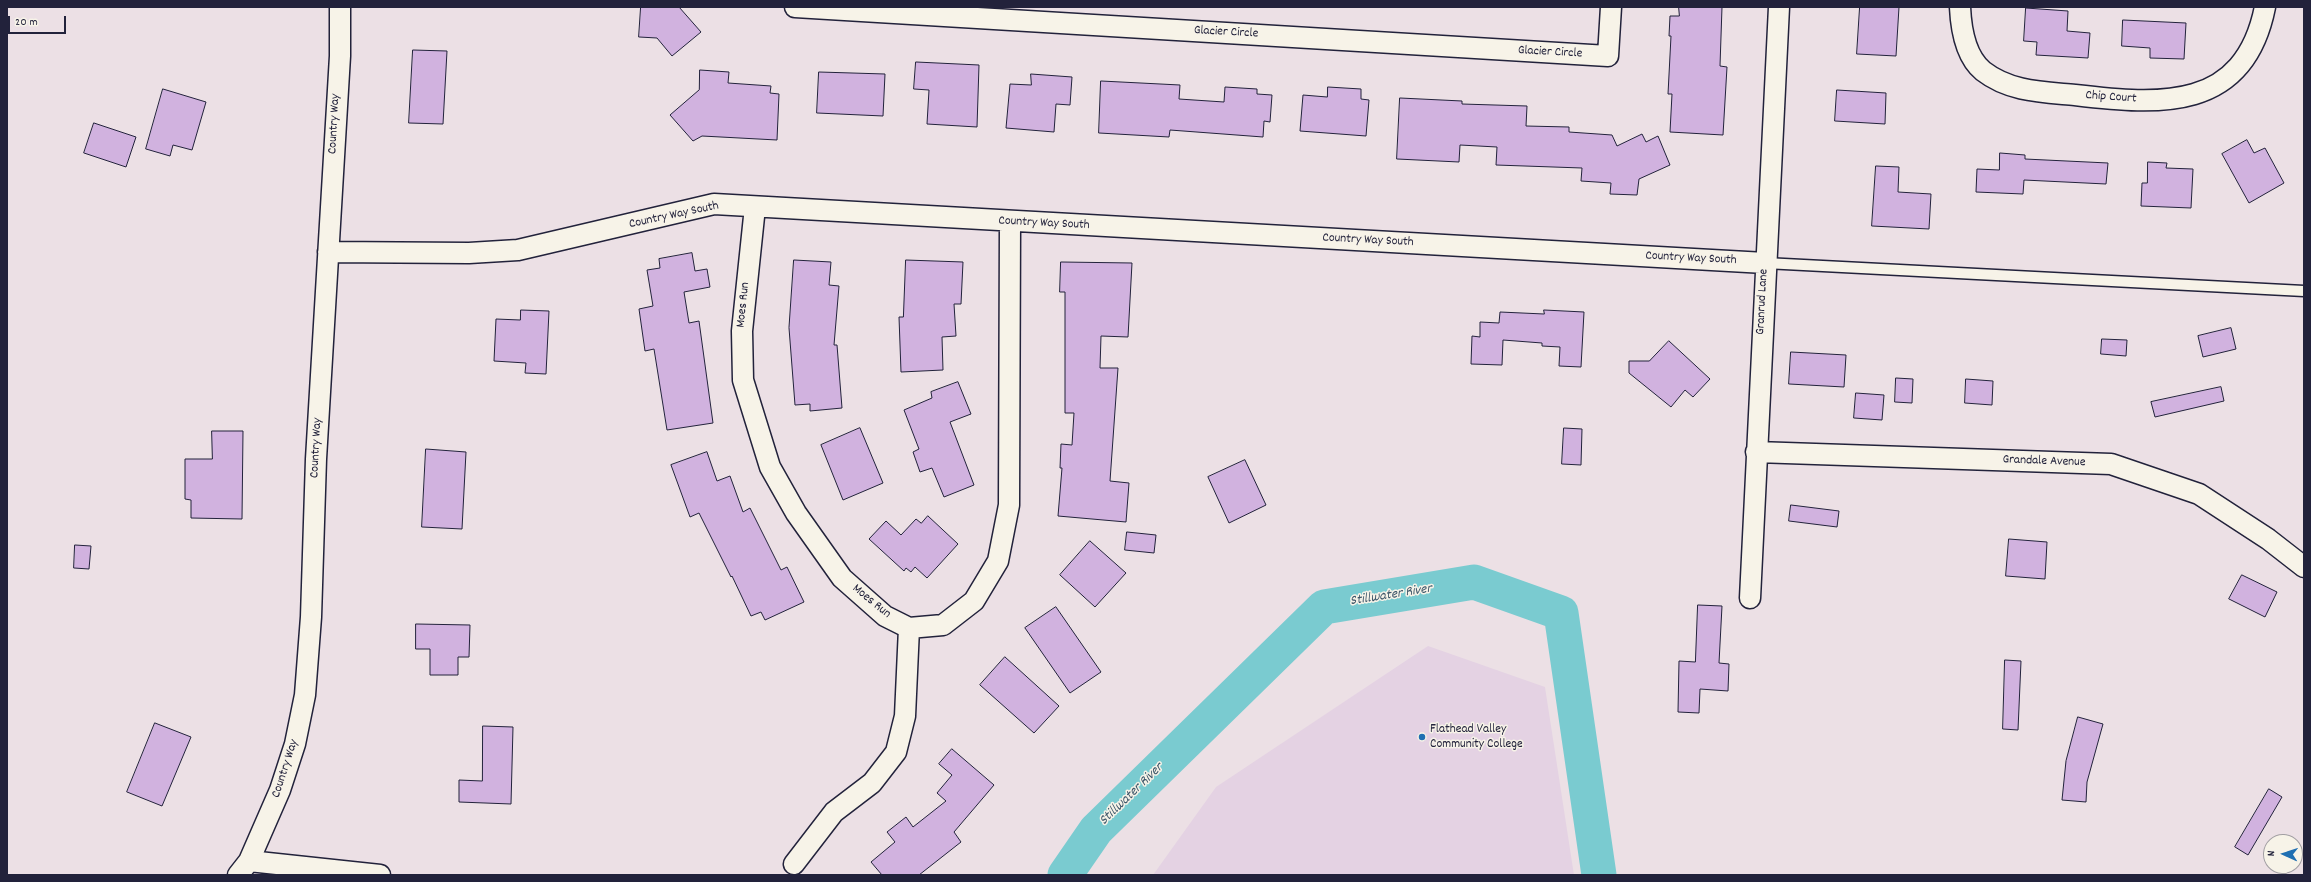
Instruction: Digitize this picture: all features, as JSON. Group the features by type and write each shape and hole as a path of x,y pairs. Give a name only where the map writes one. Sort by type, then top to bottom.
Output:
{"street":[{"name":"Country Way","path":"244,868 280,790 295,744 305,695 311,618 316,451 340,56 340,7"},
{"name":"Glacier Circle","path":"795,7 1608,56 1611,7"},
{"name":"Granrud Lane","path":"1750,598 1765,263 1779,7"},
{"name":"Chip Court","path":"1960,7 1965,42 1972,57 1982,70 2003,82 2025,90 2092,97 2145,100 2180,99 2196,95 2225,79 2239,66 2248,53 2262,23 2265,7"},
{"name":"Country Way South","path":"328,252 468,253 518,250 714,204 1010,222 1765,263"},
{"name":"Moes Run","path":"754,207 742,331 744,380 770,467 796,513 842,578 886,616 909,628"},
{"path":"794,864 834,812 872,783 896,752 904,716 909,628 943,625 974,601 998,561 1009,505 1010,222"},
{"name":"Grandale Avenue","path":"1756,452 2111,464 2199,494 2268,539 2304,567"},
{"path":"244,868 380,875"}],"lane":[{"path":"1765,263 2304,291"}],"shaded area":[{"name":"Flathead Valley Community College","path":"1428,646 1545,687 1574,875 1153,875 1216,787"}],"building":[{"path":"641,7 679,7 701,32 672,56 657,38 639,37"},
{"path":"1679,7 1722,7 1720,66 1727,67 1723,135 1670,132 1672,94 1668,94 1671,36 1669,36 1670,16 1679,16"},
{"path":"1860,7 1899,7 1896,56 1857,54"},
{"path":"2026,8 2068,11 2067,31 2090,33 2088,58 2036,55 2037,42 2024,41"},
{"path":"2123,20 2186,23 2184,59 2150,58 2150,48 2122,46"},
{"path":"413,50 447,51 443,124 409,123"},
{"path":"916,62 979,65 977,127 927,124 929,90 914,89"},
{"path":"700,70 729,72 728,83 771,86 770,93 779,94 777,140 702,136 693,141 670,115 699,90"},
{"path":"819,72 885,74 883,116 817,113"},
{"path":"1031,74 1072,77 1070,105 1056,104 1054,132 1006,128 1010,84 1031,85"},
{"path":"1101,81 1180,85 1179,99 1224,102 1225,87 1257,89 1257,94 1272,95 1270,122 1264,121 1263,137 1170,130 1169,137 1099,133"},
{"path":"1328,87 1361,89 1361,99 1369,100 1366,136 1300,131 1303,95 1327,97"},
{"path":"163,89 206,102 192,150 173,145 170,156 146,149"},
{"path":"1837,90 1886,93 1885,124 1835,121"},
{"path":"1400,98 1462,101 1462,104 1527,106 1526,126 1569,127 1569,132 1612,135 1617,146 1642,134 1646,142 1658,136 1670,165 1639,179 1637,195 1610,194 1611,183 1581,181 1582,168 1496,165 1497,147 1460,145 1459,162 1397,159"},
{"path":"94,123 136,137 126,167 84,153"},
{"path":"2247,140 2254,153 2265,148 2284,183 2249,203 2222,154"},
{"path":"2000,153 2025,155 2025,159 2108,163 2106,184 2024,180 2023,194 1976,192 1977,169 1999,170"},
{"path":"2148,162 2167,163 2166,168 2193,169 2191,208 2141,206 2142,183 2147,183"},
{"path":"1876,166 1899,167 1898,192 1931,194 1929,229 1872,226"},
{"path":"692,253 695,271 707,269 710,287 684,292 689,323 699,321 713,423 667,430 654,349 645,351 639,309 653,306 647,270 660,268 659,259"},
{"path":"794,260 831,262 829,285 839,286 834,345 837,345 842,408 810,411 810,404 795,405 789,328"},
{"path":"906,260 963,262 961,304 954,304 956,336 942,337 943,370 901,372 899,317 903,317"},
{"path":"1061,262 1132,263 1128,337 1101,336 1100,368 1118,368 1110,481 1129,483 1126,522 1058,516 1062,468 1060,468 1061,444 1072,445 1074,413 1065,413 1065,292 1060,292"},
{"path":"521,310 549,311 546,374 525,373 526,363 494,361 496,319 520,320"},
{"path":"1544,310 1584,312 1581,367 1559,366 1560,347 1542,346 1542,343 1503,340 1502,365 1471,364 1472,336 1480,337 1480,322 1499,323 1500,312 1544,314"},
{"path":"2231,328 2236,349 2203,357 2198,336"},
{"path":"2102,339 2127,340 2126,356 2101,354"},
{"path":"1669,341 1710,379 1693,397 1685,390 1671,407 1629,373 1629,361 1649,361"},
{"path":"1791,352 1846,355 1844,387 1789,384"},
{"path":"1896,378 1913,379 1912,403 1895,402"},
{"path":"1966,379 1993,381 1992,405 1965,403"},
{"path":"958,382 971,414 950,422 974,485 944,497 932,468 920,472 913,452 919,449 904,410 932,398 931,392"},
{"path":"2221,387 2224,401 2155,417 2151,402"},
{"path":"1856,393 1884,395 1882,420 1854,418"},
{"path":"860,428 883,483 843,500 821,445"},
{"path":"1564,428 1582,429 1581,465 1562,464"},
{"path":"212,431 243,431 242,519 191,518 191,500 185,499 185,459 212,459"},
{"path":"426,449 466,452 462,529 422,527"},
{"path":"707,452 717,481 730,476 743,512 750,508 781,570 787,567 804,602 765,620 761,612 751,616 699,513 690,517 671,465"},
{"path":"1245,460 1266,505 1229,523 1208,477"},
{"path":"1791,505 1839,511 1837,527 1789,521"},
{"path":"928,516 958,544 927,578 915,567 911,572 906,568 904,571 869,539 886,521 901,535 916,519 921,523"},
{"path":"1127,532 1156,535 1154,553 1125,550"},
{"path":"2009,539 2047,542 2045,579 2006,576"},
{"path":"1090,541 1126,573 1095,607 1060,575"},
{"path":"75,545 91,546 89,569 74,568"},
{"path":"2242,575 2277,592 2265,617 2229,599"},
{"path":"1698,605 1722,606 1719,663 1729,664 1728,691 1700,689 1699,713 1678,712 1679,661 1695,662"},
{"path":"1056,607 1101,672 1070,693 1025,628"},
{"path":"416,624 470,625 469,657 458,657 458,675 430,675 430,649 416,649"},
{"path":"1005,657 1059,706 1034,733 980,685"},
{"path":"2005,660 2021,661 2018,730 2003,729"},
{"path":"2078,717 2103,724 2087,782 2086,802 2062,800 2066,761"},
{"path":"155,723 191,737 162,806 127,792"},
{"path":"483,726 513,727 511,804 459,802 459,780 482,781"},
{"path":"952,749 994,785 954,832 961,842 919,875 882,875 871,862 895,842 887,832 906,817 913,827 946,801 937,793 952,775 939,764"},
{"path":"2269,789 2282,797 2248,855 2235,847"}],"waterway":[{"name":"Stillwater River","path":"1065,875 1096,830 1324,607 1474,582 1561,613 1599,875"}],"place":[{"name":"Flathead Valley Community College","path":"1422,737"}]}
